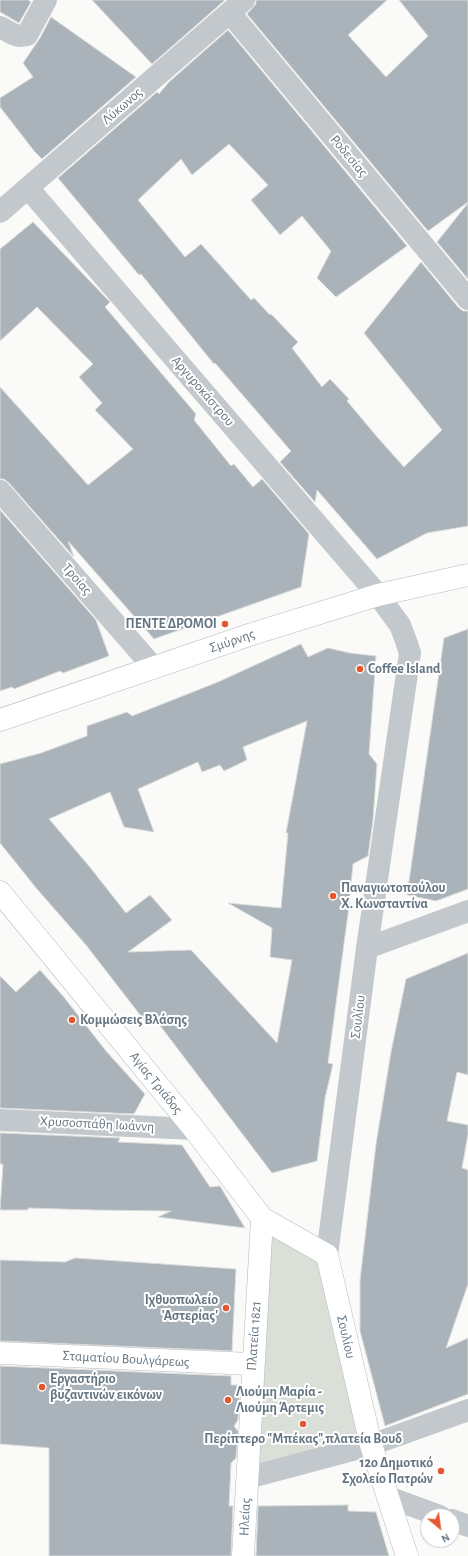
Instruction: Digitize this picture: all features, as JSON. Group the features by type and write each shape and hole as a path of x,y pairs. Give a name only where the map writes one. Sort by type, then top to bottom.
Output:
{"street":[{"path":"0,27 19,36 26,35 46,0"},
{"name":"Λύκωνος","path":"0,212 237,6"},
{"name":"Ροδεσίας","path":"237,6 468,298"},
{"name":"Αργυροκάστρου","path":"28,188 378,594"},
{"name":"Τροίας","path":"0,491 154,668"},
{"name":"Σμύρνης","path":"5,720 252,634 378,594 468,575"},
{"name":"Σουλίου","path":"378,594 400,626 410,653 367,948 327,1255 371,1445 407,1556"},
{"name":"Αγίας Τριάδος","path":"0,892 194,1129 262,1218 327,1255"},
{"path":"367,948 468,911"},
{"name":"Χρυσοσπάθη Ιωάννη","path":"0,1120 194,1129"},
{"name":"Πλατεία 1821","path":"247,1478 252,1364 262,1218"},
{"name":"Σταματίου Βουλγάρεως","path":"0,1353 252,1364"},
{"path":"247,1478 371,1445 468,1410"},
{"name":"Ηλείας","path":"243,1556 247,1478"},
{"path":"388,1497 420,1509"}],"shaded area":[{"path":"262,1218 327,1255 371,1445 247,1478"}],"building":[{"path":"0,0 28,0 31,2 19,23 0,12"},
{"path":"92,0 225,0 152,64"},
{"path":"256,0 387,0 348,35 386,77 428,36 399,0 468,0 468,202 428,231 247,14 256,4"},
{"path":"51,17 136,77 42,159 0,107 0,98 33,77 23,63 40,38"},
{"path":"228,30 407,246 336,297 317,278 331,251 302,216 280,235 251,200 268,185 229,144 192,175 181,159 138,200 185,257 201,244 251,300 254,298 270,315 271,314 298,342 292,348 322,387 330,379 349,399 347,401 404,467 442,430 364,333 421,262 458,307 463,311 468,311 468,526 427,533 377,559 317,490 315,502 280,462 291,451 215,363 214,364 141,274 139,275 58,178 157,92 159,94 169,82"},
{"path":"468,203 468,279 437,242"},
{"path":"33,222 110,302 105,307 196,414 194,420 231,466 234,464 253,487 262,479 309,534 301,587 154,639 68,541 74,557 9,483 4,479 0,479 0,387 88,485 133,449 95,410 102,403 79,377 93,364 37,307 0,341 0,249"},
{"path":"0,510 96,620 109,656 63,673 60,671 14,689 12,687 0,691"},
{"path":"468,629 468,889 436,901 407,895 444,638"},
{"path":"301,644 308,657 328,648 350,653 376,656 369,754 377,764 373,820 368,856 353,864 348,914 328,1063 333,1064 325,1098 317,1161 272,1173 152,1015 144,1020 86,945 37,889 0,843 0,764 41,753 87,736 87,726 127,712 132,716 218,682","holes":["307,721 286,833 288,833 281,908 228,903 272,928 270,957 292,960 277,1043 191,950 128,952 172,920 150,895 126,913 49,819 110,792 124,827 154,832 138,789 198,762 202,772 220,765 224,771 247,760 243,747"]},
{"path":"468,953 468,1075 457,1072 447,1121 468,1125 468,1134 462,1168 468,1170 468,1284 446,1348 468,1338 468,1394 385,1426 360,1331 360,1280 376,1144 391,1052 406,979"},
{"path":"40,970 63,996 106,1051 145,1094 134,1114 0,1108 0,976 16,992"},
{"path":"0,1133 120,1138 118,1142 182,1145 210,1187 220,1186 245,1228 158,1217 171,1211 28,1208 28,1210 0,1210 3,1164 0,1164"},
{"path":"75,1258 236,1269 232,1351 0,1341 0,1260 65,1262"},
{"path":"0,1366 231,1376 231,1385 240,1385 238,1420 234,1426 238,1431 236,1458 231,1463 229,1506 233,1506 231,1556 49,1556 49,1448 0,1444"},
{"path":"348,1505 348,1511 376,1512 389,1556 256,1556 258,1506"}],"place":[{"name":"ΠΕΝΤΕ ΔΡΟΜΟΙ","path":"225,624"},
{"name":"Coffee Island","path":"360,669"},
{"name":"Παναγιωτοπούλου Χ. Κωνσταντίνα","path":"333,896"},
{"name":"Κομμώσεις Βλάσης","path":"72,1020"},
{"name":"Ιχθυοπωλείο 'Αστερίας'","path":"226,1308"},
{"name":"Εργαστήριο βυζαντινών εικόνων","path":"42,1387"},
{"name":"Λιούμη Μαρία - Λιούμη Άρτεμις","path":"228,1400"},
{"name":"Περίπτερο \"Μπέκας\",πλατεία Βουδ","path":"303,1424"},
{"name":"12ο Δημοτικό Σχολείο Πατρών","path":"441,1471"}]}
